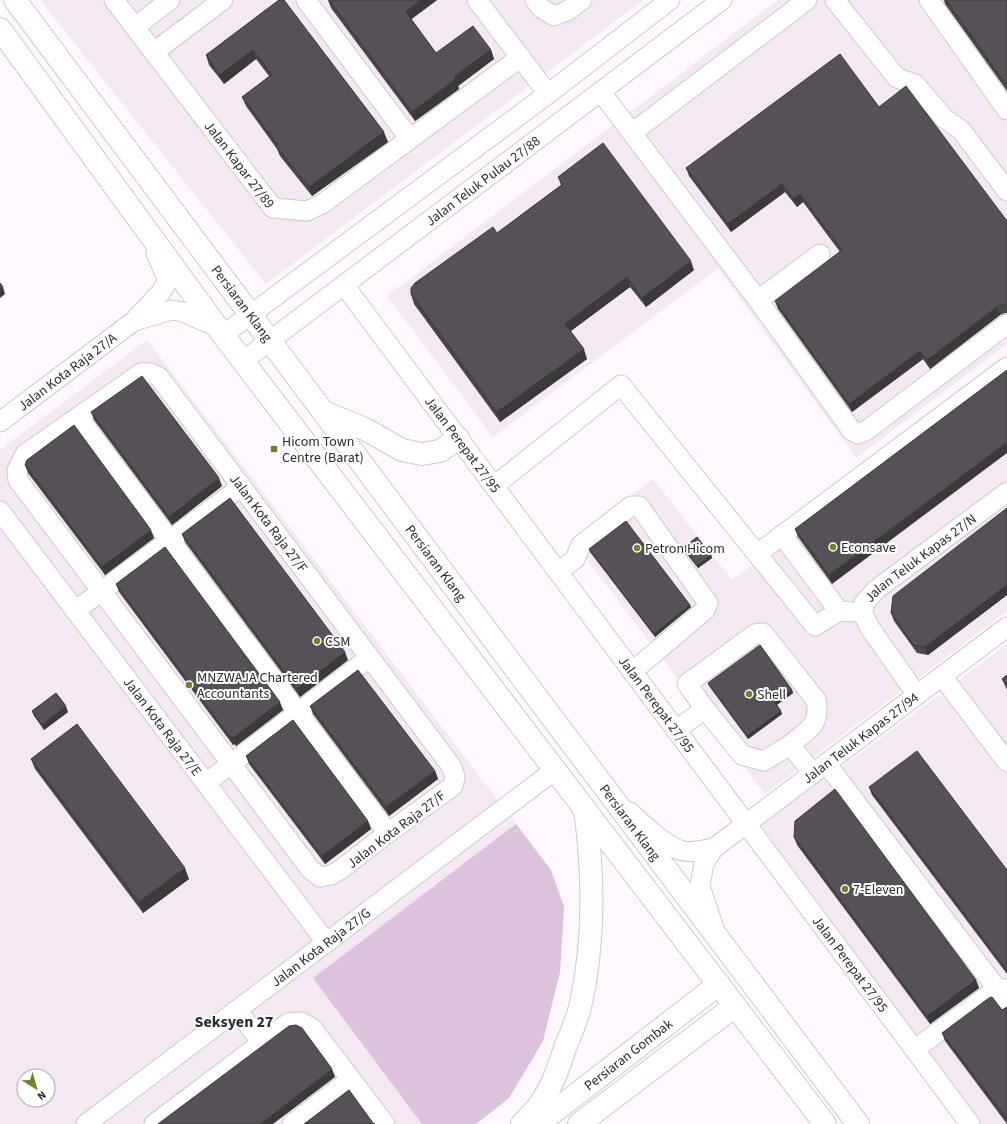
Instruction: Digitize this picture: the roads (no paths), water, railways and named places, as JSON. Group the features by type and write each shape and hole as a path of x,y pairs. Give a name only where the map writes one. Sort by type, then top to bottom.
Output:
{"main road":[{"name":"Persiaran Klang","path":"15,0 325,412 604,788 858,1124"},
{"name":"Persiaran Klang","path":"0,29 220,331 825,1124"},
{"path":"325,412 365,429 402,450 422,454 440,451 458,438"},
{"path":"522,1124 542,1102 553,1080 578,1013 586,974 590,938 592,871 585,808"},
{"name":"Persiaran Gombak","path":"538,1124 719,984"},
{"name":"Persiaran Gombak","path":"578,1124 736,1006"}],"street":[{"name":"Jalan Kapar 27/89","path":"114,0 273,208 308,211 322,204 520,58"},
{"path":"135,27 170,0"},
{"path":"154,52 223,0"},
{"path":"306,0 410,139"},
{"path":"477,0 548,94"},
{"path":"536,0 541,8 554,16 567,12 582,0"},
{"path":"220,331 252,315 548,94 670,0"},
{"name":"Jalan Teluk Pulau 27/88","path":"243,361 722,0"},
{"path":"632,133 807,0"},
{"path":"834,0 898,78 915,84 944,118 961,130 1007,191"},
{"path":"929,0 1007,110"},
{"path":"601,92 758,300 852,431 858,434 867,430 1007,324"},
{"name":"Jalan Kota Raja 27/A","path":"0,422 134,321 161,292 166,282 166,276 144,227"},
{"path":"758,300 820,254"},
{"name":"Jalan Perepat 27/95","path":"344,285 970,1124"},
{"name":"Jalan Kota Raja 27/A","path":"134,321 172,310 183,312 220,331"},
{"path":"757,554 1007,367"},
{"name":"Jalan Kota Raja 27/F","path":"141,373 151,373 159,377 452,768 455,777 453,786 340,870 331,875 320,877 311,870 18,480 16,470 25,454 78,417 141,373"},
{"path":"494,486 621,384 815,626 839,611 863,614"},
{"path":"78,417 388,833"},
{"path":"76,611 241,486"},
{"name":"Jalan Teluk Kapas 27/N","path":"917,695 870,628 863,614 864,603 877,590 1007,492"},
{"path":"558,572 575,559 581,545 631,506 639,506 708,603 705,610 632,672"},
{"name":"Jalan Kota Raja 27/E","path":"0,511 326,942"},
{"path":"782,535 839,611"},
{"name":"Jalan Teluk Kapas 27/94","path":"714,848 1007,627"},
{"path":"763,633 816,700 818,712 815,724 790,745 764,761 742,755 706,709 687,684 755,634 763,633"},
{"path":"206,783 369,658"},
{"path":"942,676 1007,762"},
{"path":"676,730 706,709"},
{"path":"790,745 820,768 1004,993 915,1049"},
{"name":"Jalan Kota Raja 27/G","path":"86,1124 555,770"},
{"path":"604,788 640,822 664,841 682,851 698,851 714,848"},
{"path":"714,848 704,863 700,886 708,913 719,940"},
{"path":"237,1010 262,1042"},
{"path":"154,1124 288,1023 301,1022 312,1028 385,1124"},
{"path":"292,1124 351,1079"}],"place":[{"name":"Hicom Town Centre (Barat)","path":"274,449"},
{"name":"Econsave","path":"833,547"},
{"name":"Petron Hicom","path":"637,548"},
{"name":"CSM","path":"317,641"},
{"name":"MNZWAJA Chartered Accountants","path":"189,685"},
{"name":"Shell","path":"749,694"},
{"name":"7-Eleven","path":"845,889"}],"district":[{"name":"Seksyen 27","path":"234,1021"}]}
